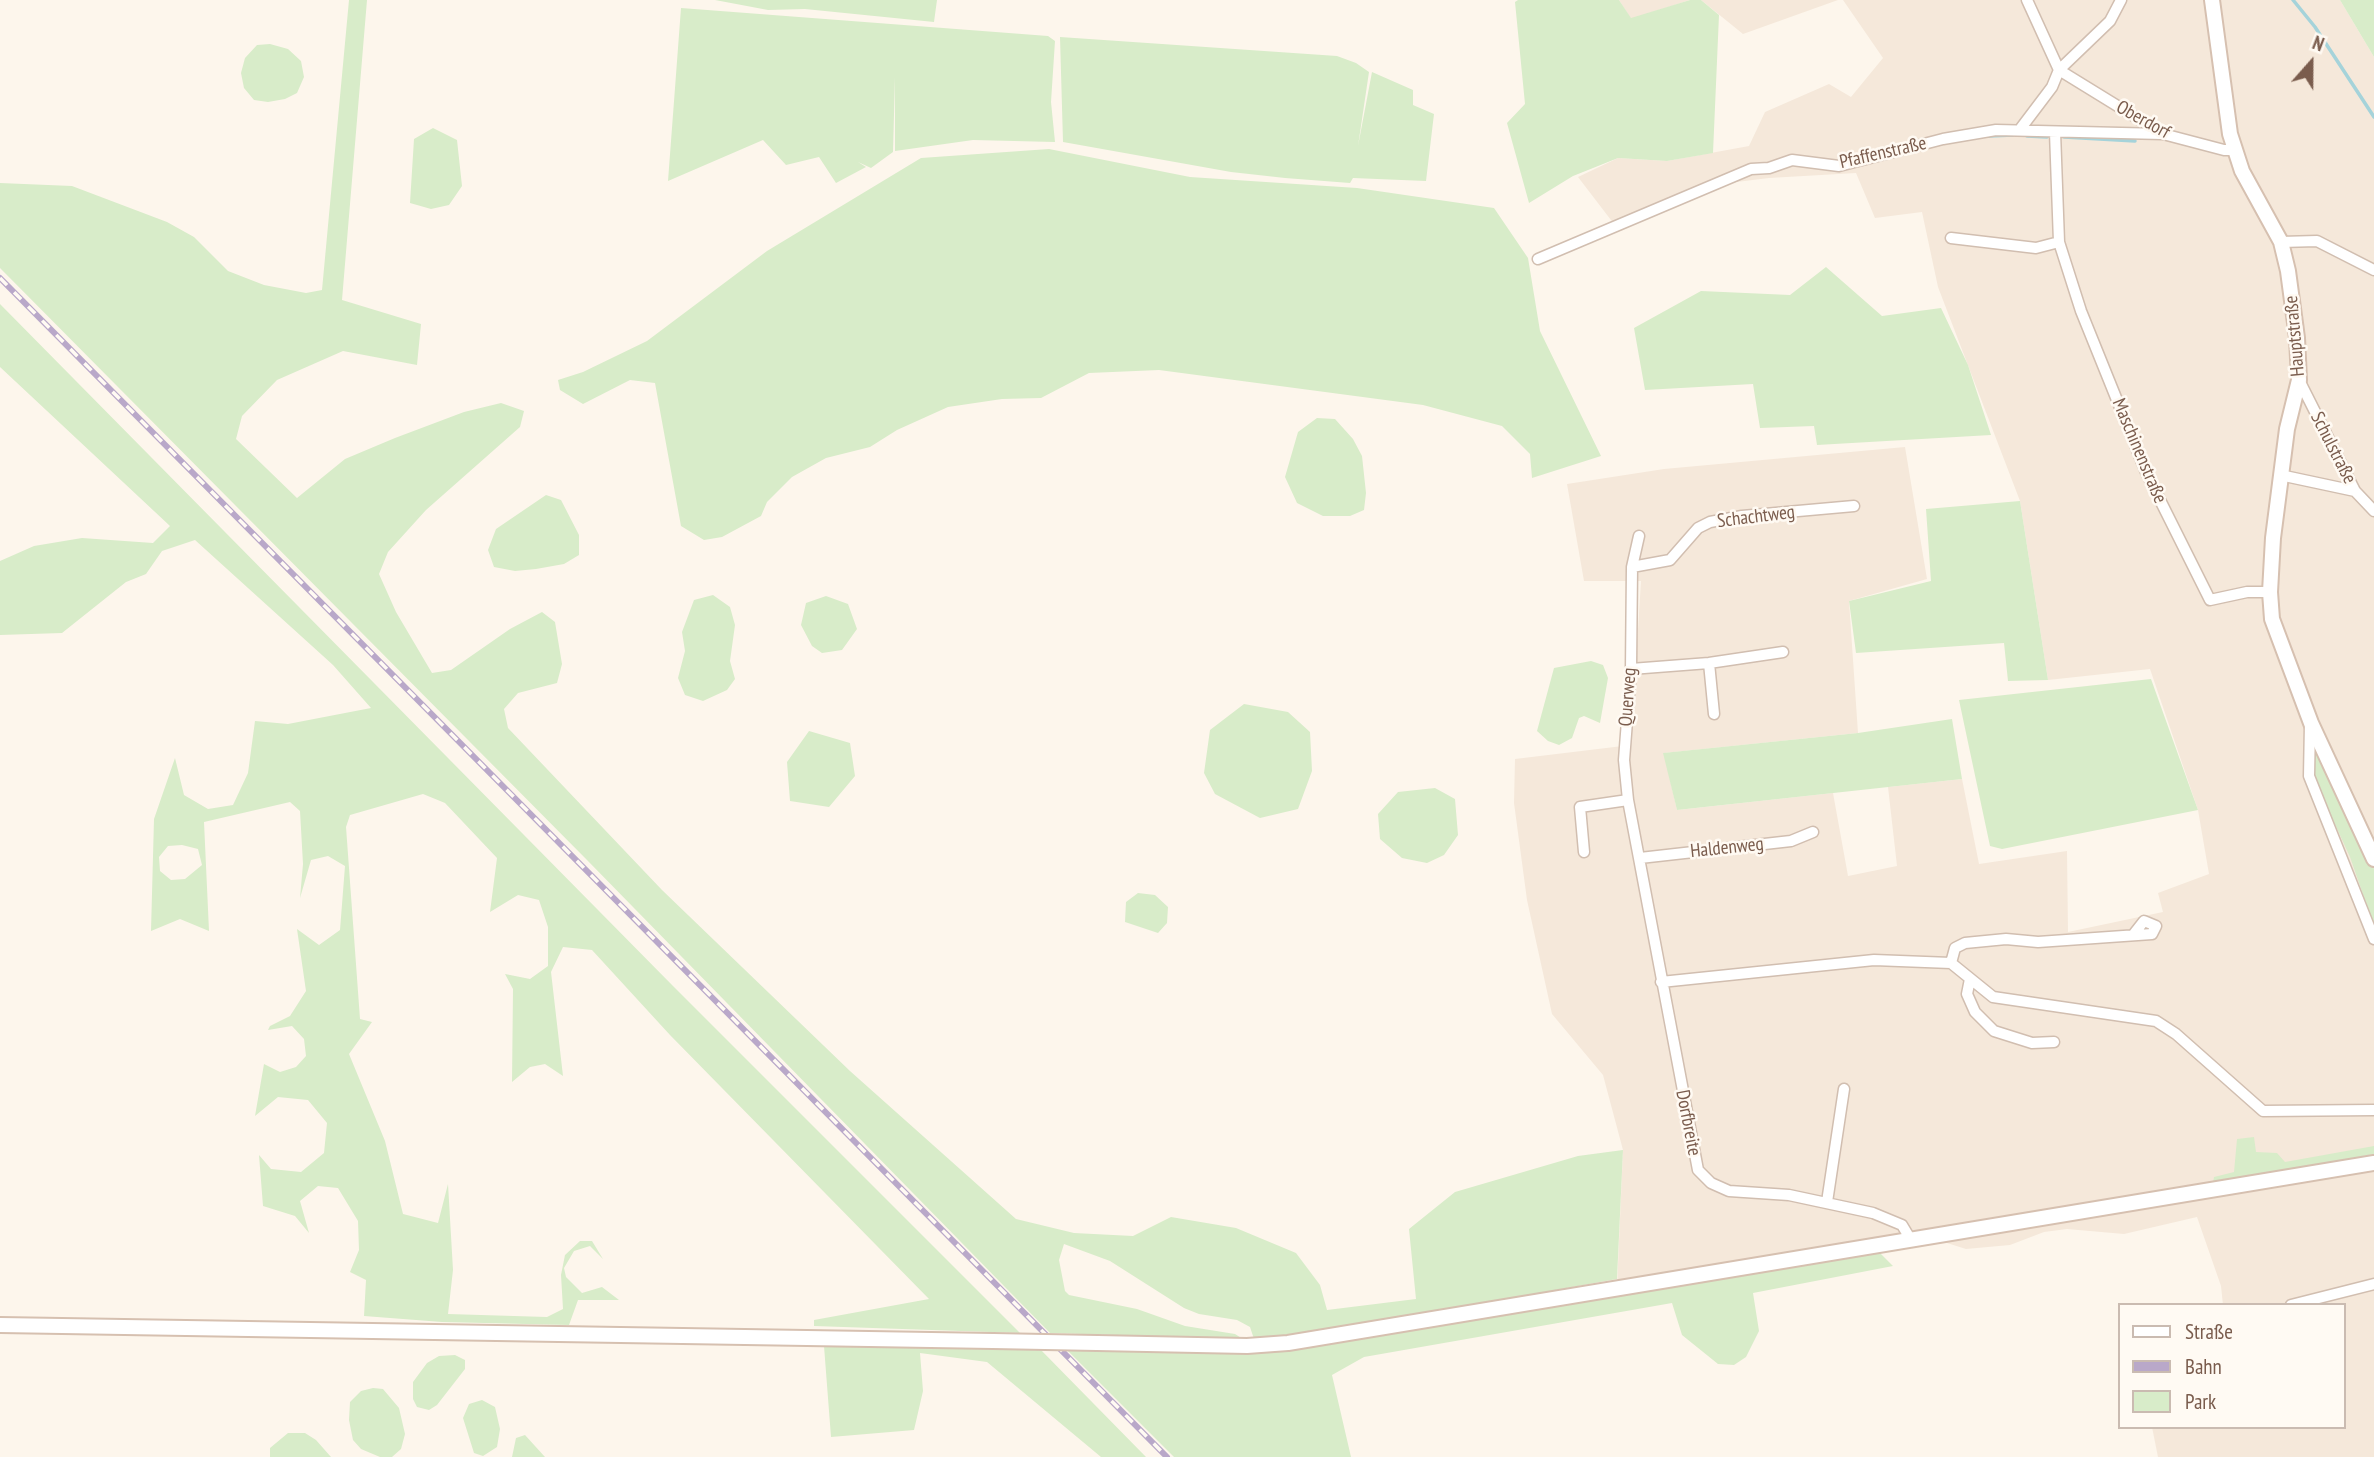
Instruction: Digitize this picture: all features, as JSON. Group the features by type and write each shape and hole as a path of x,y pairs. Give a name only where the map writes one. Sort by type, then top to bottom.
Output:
{"main road":[{"name":"Hauptstraße","path":"2212,0 2234,150 2281,242 2293,302 2299,380 2280,475 2270,592 2276,633 2310,719 2374,859"},
{"path":"0,1325 1247,1346 1287,1343 2374,1163"}],"street":[{"path":"2027,0 2059,70"},
{"path":"2021,128 2052,87 2059,70 2089,44 2109,21 2121,0"},
{"name":"Oberdorf","path":"2059,70 2163,134 2224,150 2234,150"},
{"name":"Pfaffenstraße","path":"1538,259 1751,169 1769,168 1792,160 1839,166 1943,139 2021,128 2055,132 2163,134"},
{"name":"Maschinenstraße","path":"2055,132 2059,242 2081,311 2135,447 2210,600 2247,592 2270,592"},
{"path":"1951,237 2036,248 2059,242"},
{"path":"2281,242 2317,241 2374,270"},
{"name":"Schulstraße","path":"2299,380 2355,491 2374,511"},
{"path":"2280,475 2355,491"},
{"name":"Schachtweg","path":"1632,567 1670,560 1698,528 1710,522 1742,516 1854,506"},
{"name":"Querweg","path":"1639,536 1632,567 1631,669 1624,760 1628,800 1640,858"},
{"path":"1631,669 1709,663 1783,652"},
{"path":"1709,663 1714,714"},
{"name":"Hauptstraße","path":"2310,719 2309,776 2374,939"},
{"path":"1584,852 1580,807 1628,800"},
{"name":"Haldenweg","path":"1640,858 1791,841 1813,831"},
{"name":"Dorfbreite","path":"1640,858 1698,1170 1711,1183 1729,1191 1762,1192 1827,1202 1900,1223 1907,1229 1911,1240"},
{"path":"1951,963 1955,948 1965,943 2133,936"},
{"path":"1661,982 1874,960 1951,963 1993,997 2011,1002 2156,1021 2176,1034 2263,1111 2374,1110"},
{"path":"1969,979 1967,994 1975,1012 1994,1031 2032,1043 2054,1042"},
{"path":"1827,1202 1844,1088"},
{"path":"2299,1303 2374,1284"}],"shaded area":[{"path":"1619,0 1690,0 1631,19"},
{"path":"1701,0 1838,0 1743,34"},
{"path":"1843,0 2340,0 2374,57 2374,1457 2158,1457 2152,1429 2346,1429 2346,1303 2223,1303 2221,1286 2197,1217 2124,1234 2067,1229 2044,1232 2010,1245 1966,1249 1928,1237 1617,1288 1623,1150 1603,1075 1552,1014 1527,900 1514,803 1515,759 1631,745 1641,581 1584,581 1567,484 1664,469 1905,447 1927,579 1849,601 1858,733 1664,753 1677,810 1833,793 1848,876 1897,866 1888,787 1962,779 1979,864 2067,851 2068,932 2163,912 2158,893 2209,874 2198,810 2150,669 2048,680 2020,501 1938,287 1922,212 1875,218 1856,173 1769,178 1696,187 1614,224 1578,177 1618,158 1667,161 1749,146 1765,112 1829,84 1851,97 1883,58"}],"green space":[{"path":"349,0 367,0 342,300 421,324 417,365 343,351 277,380 242,416 236,439 297,498 345,459 395,438 464,412 501,403 524,411 520,427 426,510 388,552 379,574 396,612 432,673 451,670 510,629 542,612 555,622 562,664 557,683 518,693 504,709 508,728 662,890 850,1071 1016,1219 1074,1233 1133,1236 1171,1217 1236,1228 1296,1253 1320,1285 1327,1310 1416,1299 1409,1229 1455,1192 1578,1156 1623,1150 1617,1279 1354,1326 1254,1339 1250,1327 1237,1320 1199,1314 1184,1308 1110,1261 1064,1244 1059,1260 1065,1291 1069,1295 1137,1309 1185,1326 1235,1334 1243,1339 1050,1333 587,860 0,268 0,183 72,186 167,222 194,237 228,271 264,285 306,293 322,290"},
{"path":"715,0 937,0 934,22 805,9 768,10"},
{"path":"1619,0 1631,18 1690,0 1701,0 1719,15 1713,153 1667,161 1618,158 1573,176 1529,203 1507,123 1525,104 1515,2"},
{"path":"2340,0 2374,0 2374,57"},
{"path":"681,8 1048,36 1055,41 1051,102 1055,142 973,140 895,151 895,77 893,152 871,168 858,162 866,167 836,183 819,157 786,165 763,140 668,181"},
{"path":"1060,37 1337,56 1356,63 1369,72 1358,146 1372,72 1413,90 1413,105 1434,114 1426,181 1353,178 1350,183 1285,178 1231,172 1063,142"},
{"path":"270,44 288,49 301,61 304,77 297,93 285,99 268,102 254,100 244,88 241,73 245,58 257,45"},
{"path":"433,128 457,140 462,186 449,205 431,209 410,203 414,139"},
{"path":"1049,149 1190,177 1357,188 1494,208 1528,258 1540,331 1601,456 1532,478 1530,454 1502,426 1423,405 1159,370 1089,373 1041,398 1002,399 948,407 897,430 870,447 826,458 792,477 767,502 761,516 722,537 704,540 681,526 655,383 630,380 583,404 560,390 558,380 583,372 647,341 767,251 921,158"},
{"path":"1826,267 1882,316 1941,308 1968,365 1991,435 1817,445 1814,426 1760,428 1753,384 1645,390 1634,328 1701,291 1790,295"},
{"path":"0,304 673,986 1020,1333 814,1326 814,1320 929,1299 670,1035 592,950 563,947 551,972 563,1076 545,1064 530,1067 512,1082 513,989 505,974 530,979 548,966 548,927 539,900 518,895 490,912 497,858 445,803 423,794 350,815 346,827 360,1019 372,1022 349,1054 385,1141 403,1214 438,1223 448,1184 453,1270 448,1314 547,1317 563,1309 561,1275 565,1255 580,1241 592,1241 603,1259 590,1246 574,1251 564,1268 566,1277 582,1293 602,1287 619,1300 578,1300 569,1325 442,1322 364,1316 366,1280 350,1272 359,1250 358,1221 338,1188 318,1186 300,1201 309,1233 295,1216 263,1206 259,1155 271,1169 301,1172 324,1153 327,1123 308,1100 278,1097 255,1116 264,1064 280,1072 296,1067 306,1056 304,1039 292,1026 268,1030 270,1026 290,1016 306,991 297,929 319,945 340,930 345,866 328,856 311,860 300,898 303,864 300,811 290,802 204,822 209,931 180,919 151,931 154,819 175,758 184,795 208,809 233,805 248,773 255,721 288,724 371,708 333,665 195,540 162,551 146,574 126,582 62,633 0,635 0,561 34,546 82,538 153,543 170,526 0,367","holes":["182,845 198,849 202,865 185,879 171,880 160,871 159,857 168,846"]},
{"path":"1317,418 1335,419 1353,439 1362,456 1366,493 1364,510 1350,516 1323,516 1297,503 1285,477 1298,432"},
{"path":"546,495 561,500 579,535 579,555 564,564 536,569 515,571 494,567 488,550 496,529"},
{"path":"2020,501 2048,680 2008,681 2004,643 1856,653 1849,601 1931,581 1926,509"},
{"path":"713,595 730,607 735,625 730,661 735,679 727,690 703,701 685,695 678,678 685,651 682,632 694,600"},
{"path":"826,596 848,604 857,629 842,650 822,653 812,646 801,625 806,603"},
{"path":"1591,661 1603,665 1608,678 1600,723 1584,716 1579,718 1572,738 1559,745 1548,741 1537,731 1554,668"},
{"path":"2151,679 2198,810 2002,849 1990,846 1959,700"},
{"path":"1244,704 1288,712 1310,732 1312,771 1298,809 1260,818 1215,794 1204,773 1210,730"},
{"path":"1952,719 1962,779 1677,810 1663,753 1858,733"},
{"path":"809,731 850,743 855,776 829,807 790,801 787,762"},
{"path":"2314,742 2374,869 2374,926 2350,857 2312,774"},
{"path":"1435,788 1455,799 1458,835 1444,855 1427,863 1402,858 1380,839 1378,814 1398,792"},
{"path":"1138,893 1155,895 1168,907 1167,923 1158,933 1125,922 1126,902"},
{"path":"2254,1137 2256,1152 2277,1153 2285,1162 2374,1146 2374,1154 2213,1183 2214,1177 2234,1172 2237,1139"},
{"path":"1878,1251 1893,1266 1753,1293 1759,1331 1746,1357 1734,1365 1718,1364 1682,1335 1672,1303 1364,1357 1332,1375 1351,1457 1174,1457 1067,1350 1261,1353"},
{"path":"824,1346 1040,1349 1146,1457 1101,1457 987,1362 920,1353 923,1391 914,1430 831,1437"},
{"path":"455,1355 465,1360 465,1369 437,1405 429,1410 417,1407 413,1399 413,1382 427,1363 439,1356"},
{"path":"383,1389 399,1408 405,1434 401,1449 392,1457 380,1457 361,1449 353,1440 349,1420 350,1402 361,1391"},
{"path":"482,1400 495,1407 500,1429 497,1447 483,1456 474,1453 463,1418 469,1404"},
{"path":"288,1433 305,1433 316,1440 331,1457 270,1457 270,1448"},
{"path":"525,1435 545,1457 512,1457 516,1438"}],"waterway":[{"path":"2293,0 2315,27 2374,117"},
{"path":"1989,136 2013,135"},
{"path":"2027,136 2047,137"},
{"path":"2064,137 2135,141"}],"railway":[{"path":"0,278 1167,1457"}]}
